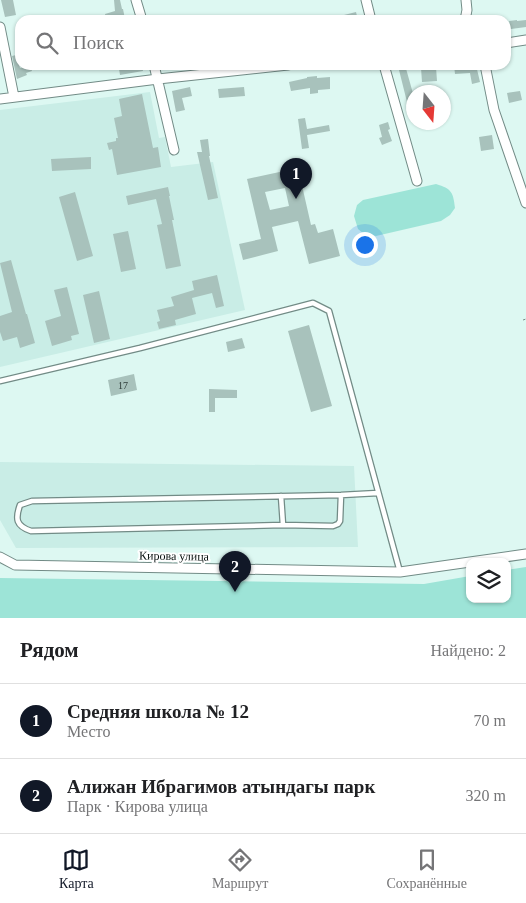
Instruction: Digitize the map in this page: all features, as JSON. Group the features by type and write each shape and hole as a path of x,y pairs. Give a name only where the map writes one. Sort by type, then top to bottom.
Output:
{"street":[{"path":"136,0 140,15"},
{"path":"366,0 370,15"},
{"path":"466,0 468,10 466,15"},
{"path":"0,27 14,97"},
{"path":"511,42 526,40"},
{"path":"155,70 174,150"},
{"path":"0,99 242,70"},
{"path":"385,70 417,181"},
{"path":"486,70 494,110 526,203"},
{"name":"Кирова улица","path":"498,558 526,554"},
{"name":"Кирова улица","path":"0,557 15,565 400,572 466,563"}],"lane":[{"path":"0,381 140,348 313,303 329,311 400,572"},
{"path":"341,495 340,521 336,525 31,531 22,528 17,517 20,505 32,501 378,493"},
{"path":"281,496 282,526"}],"shaded area":[{"path":"150,92 159,138 165,137 171,167 213,162 245,310 0,367 0,110"},
{"path":"0,462 354,466 358,547 16,548 0,520"}],"green space":[{"path":"436,184 451,192 455,208 450,215 441,221 376,236 364,234 358,229 354,216 357,205 363,200"},
{"path":"526,567 526,618 0,618 0,578 424,584 466,577 466,603 511,603 511,569"}],"building":[{"path":"1,0 13,0 16,15 5,17"},
{"path":"114,0 120,0 124,15 105,15 115,11"},
{"path":"356,12 357,15 344,15"},
{"path":"526,20 526,27 511,29 511,21"},
{"path":"15,55 15,70 12,56"},
{"path":"15,70 32,70 26,73 27,75 17,79"},
{"path":"119,70 143,70 143,71 120,75"},
{"path":"399,70 406,70 411,85 406,85 406,98"},
{"path":"421,70 436,70 437,81 422,82"},
{"path":"455,70 477,70 480,82 472,84 470,73 455,74"},
{"path":"317,76 317,78 330,77 330,89 318,90 318,93 310,94 310,88 291,91 289,82"},
{"path":"190,87 192,96 182,98 185,110 176,112 172,91"},
{"path":"244,87 245,96 219,98 218,89"},
{"path":"520,91 522,100 509,103 507,93"},
{"path":"142,94 153,148 158,147 161,167 117,175 112,149 109,150 107,143 116,141 116,138 118,138 114,118 122,116 119,99"},
{"path":"305,118 307,129 329,125 330,131 307,135 309,148 302,149 298,119"},
{"path":"388,122 390,129 388,130 392,141 382,145 379,138 382,137 379,125"},
{"path":"492,135 494,149 481,151 479,137"},
{"path":"208,139 209,156 218,198 208,200 197,152 202,152 200,140"},
{"path":"91,157 91,169 52,171 51,159"},
{"path":"298,168 311,225 315,224 318,233 333,229 340,256 309,264 298,221 272,227 278,251 243,260 239,244 261,239 247,179","holes":["285,188 289,206 270,210 265,192"]},
{"path":"168,187 181,266 166,269 157,225 162,224 156,199 128,205 126,196"},
{"path":"75,192 93,256 77,261 59,197"},
{"path":"128,231 136,269 121,272 113,234"},
{"path":"11,260 35,343 20,348 17,337 3,341 0,332 0,316 12,312 0,263"},
{"path":"217,275 224,306 216,308 212,293 192,298 196,314 175,320 176,325 159,329 157,322 160,321 157,310 174,306 171,297 194,290 192,281"},
{"path":"67,287 79,334 71,336 72,340 52,346 45,321 61,316 54,290"},
{"path":"99,291 110,339 94,343 83,295"},
{"path":"309,325 332,406 311,412 288,331"},
{"path":"242,338 245,348 228,352 226,342"},
{"path":"134,374 137,390 111,396 108,380"},
{"path":"209,389 237,390 237,398 215,398 215,412 209,412"}],"place":[{"name":"Средняя школа № 12","path":"296,199"},
{"name":"Алижан Ибрагимов атындагы парк","path":"235,592"}]}
